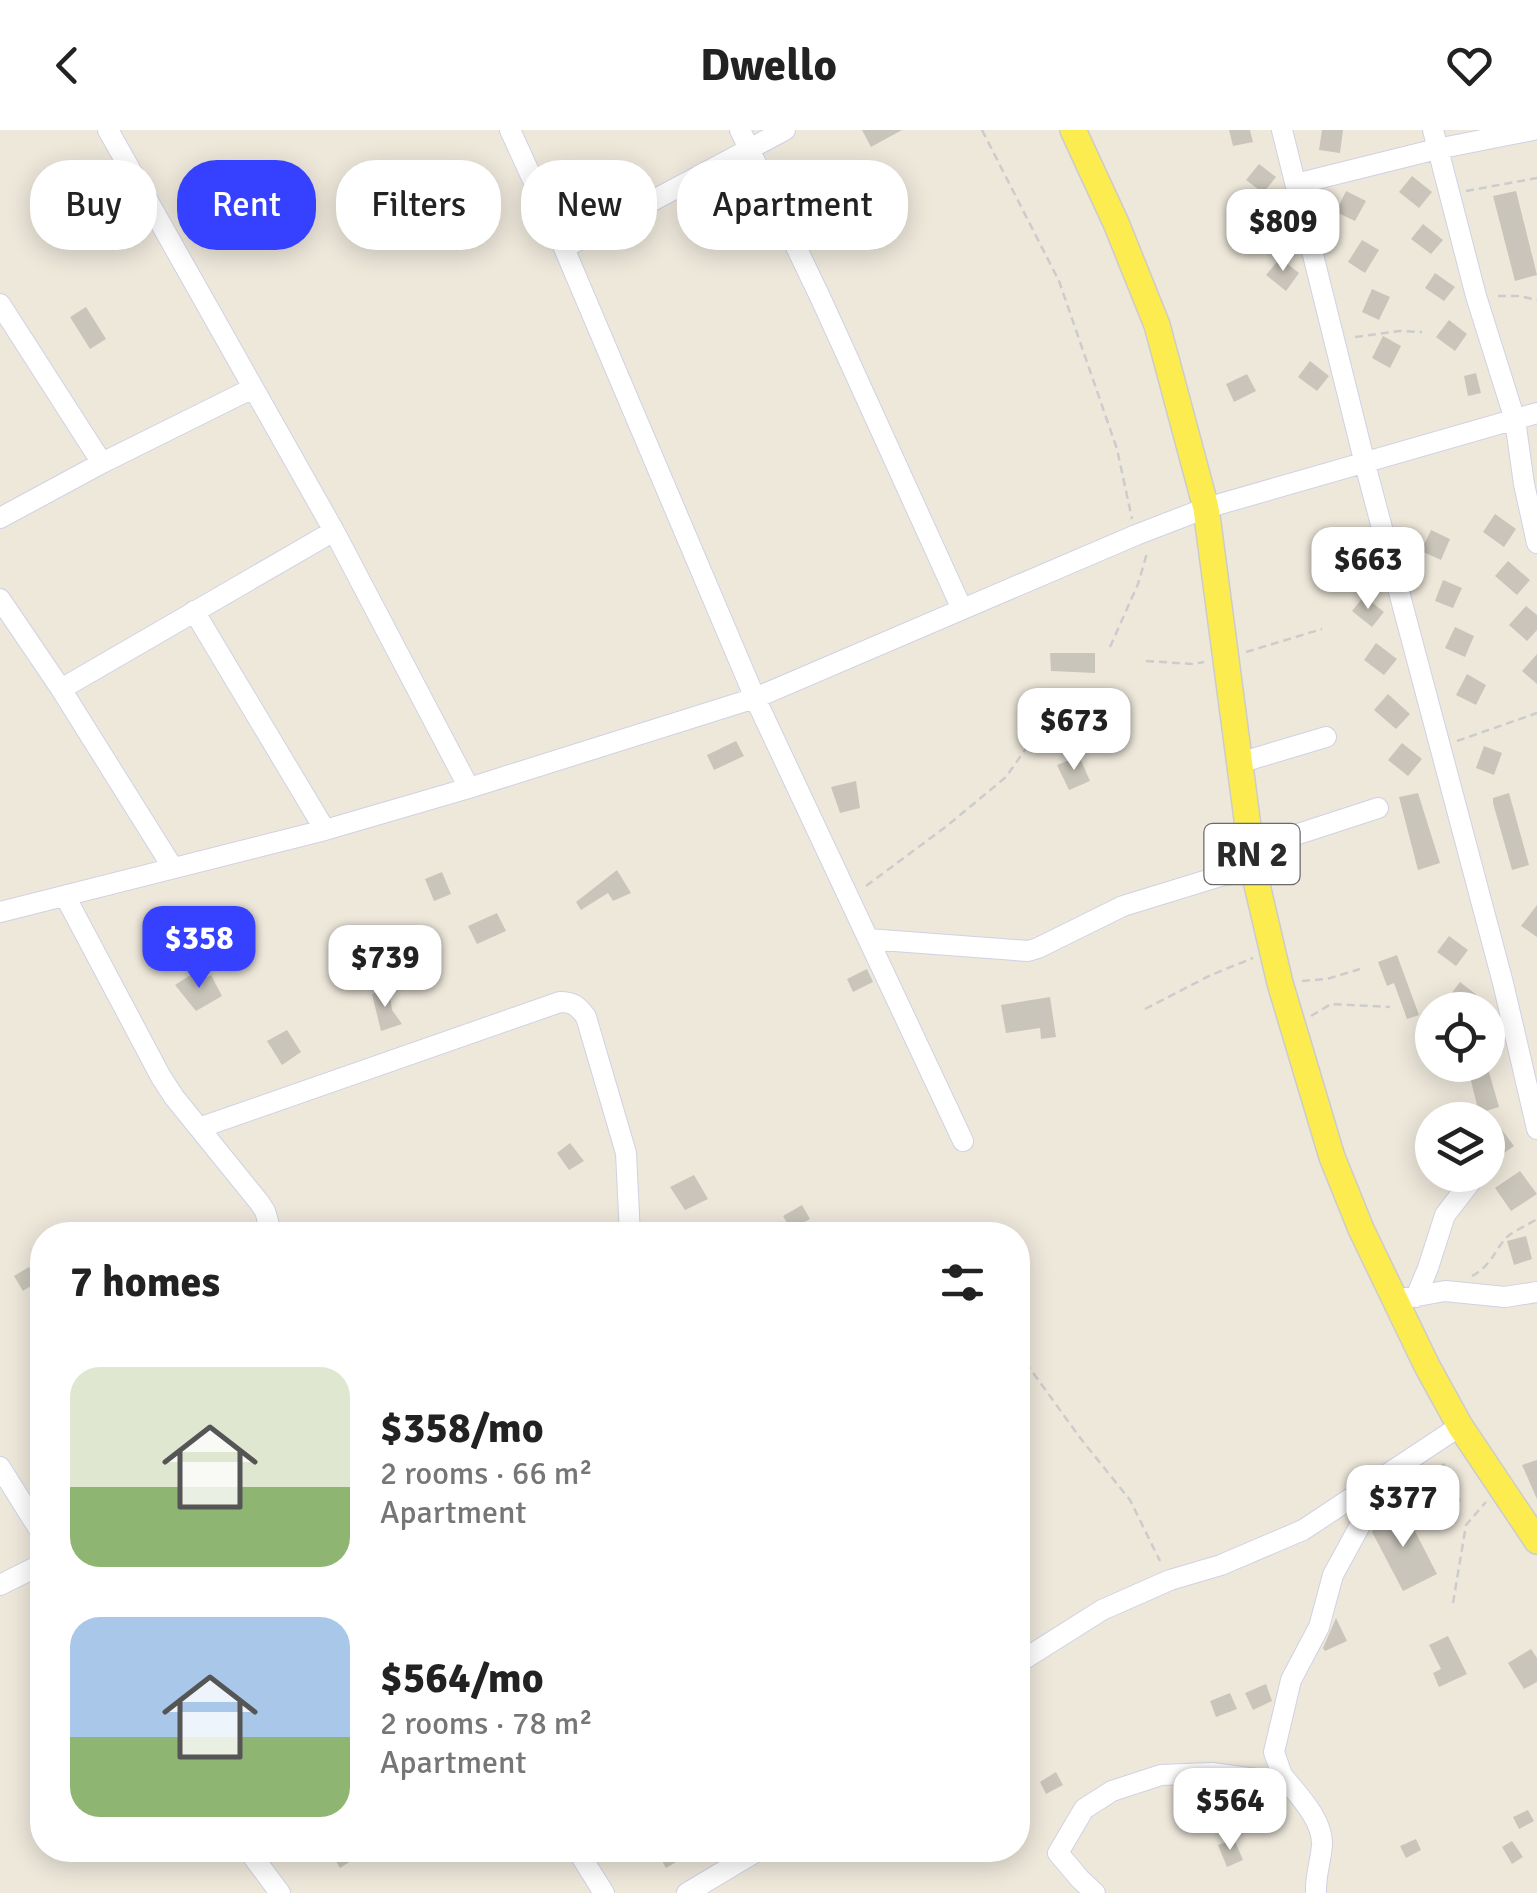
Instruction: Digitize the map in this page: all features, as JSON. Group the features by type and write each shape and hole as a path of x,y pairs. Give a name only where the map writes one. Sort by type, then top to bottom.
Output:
{"main road":[{"name":"RN 2","path":"1073,130 1157,325 1206,508 1254,872 1280,983 1332,1157 1361,1229 1406,1298 1422,1358 1460,1426 1537,1540"}],"street":[{"path":"108,130 334,531 469,788"},
{"path":"510,130 524,160"},
{"path":"657,192 744,139 785,130"},
{"path":"1282,130 1537,1128"},
{"path":"1296,184 1435,140 1533,130"},
{"path":"744,139 962,609"},
{"path":"1435,140 1476,296 1530,415 1524,484 1537,543"},
{"path":"565,250 755,698 963,1140"},
{"path":"0,304 102,463"},
{"path":"0,518 252,388"},
{"path":"0,912 325,830 755,698 1206,508 1530,415"},
{"path":"61,689 334,531"},
{"path":"0,599 172,868"},
{"path":"194,611 325,830"},
{"path":"1239,763 1326,737"},
{"path":"868,939 1028,951 1124,906 1224,875 1254,872 1290,837 1378,808"},
{"path":"66,896 161,1077 265,1210 268,1222"},
{"path":"199,1128 569,1002 586,1016 613,1104 628,1167 630,1222"},
{"path":"1406,1298 1431,1261 1445,1215 1463,1192"},
{"path":"1406,1298 1450,1291 1505,1297 1537,1292"},
{"path":"1030,1655 1102,1610 1303,1530 1460,1426"},
{"path":"0,1468 30,1515"},
{"path":"1316,1893 1315,1875 1322,1843 1318,1825 1282,1775 1274,1752 1291,1680 1319,1627 1332,1575 1394,1470"},
{"path":"0,1586 30,1570"},
{"path":"1095,1893 1058,1853 1084,1810 1112,1791 1161,1775 1212,1774 1256,1779 1270,1788 1282,1775"},
{"path":"257,1862 280,1893"},
{"path":"585,1862 604,1893"},
{"path":"687,1893 739,1862"}],"path":[{"path":"982,130 1059,282 1145,531 1138,584 1110,647"},
{"path":"1450,194 1537,178"},
{"path":"1476,296 1537,300"},
{"path":"1334,340 1422,332"},
{"path":"849,898 1006,777 1026,747 1080,692"},
{"path":"1441,746 1537,713"},
{"path":"1145,1009 1210,975 1272,950"},
{"path":"1280,983 1327,978 1360,969"},
{"path":"1293,1027 1331,1004 1390,1008"},
{"path":"1450,1291 1482,1270 1508,1236 1537,1219"},
{"path":"1030,1369 1130,1500 1170,1580"},
{"path":"1453,1603 1466,1525 1500,1486"}],"building":[{"path":"862,130 902,130 871,147"},
{"path":"1229,130 1250,130 1253,142 1233,146"},
{"path":"1322,130 1343,130 1340,153 1319,150"},
{"path":"1259,164 1276,177 1263,193 1246,180"},
{"path":"1412,176 1432,192 1419,208 1399,192"},
{"path":"1346,191 1366,201 1355,221 1336,212"},
{"path":"1516,191 1537,275 1515,281 1493,196"},
{"path":"1269,210 1288,226 1273,243 1254,228"},
{"path":"1423,224 1443,240 1431,254 1411,239"},
{"path":"1362,240 1379,250 1365,273 1348,262"},
{"path":"1280,258 1299,273 1286,291 1266,275"},
{"path":"1435,273 1455,287 1444,301 1425,288"},
{"path":"1372,289 1390,297 1379,320 1362,312"},
{"path":"86,307 106,339 90,349 70,317"},
{"path":"1449,320 1467,334 1455,351 1436,337"},
{"path":"1383,336 1401,346 1390,368 1372,358"},
{"path":"1310,361 1329,376 1317,391 1298,377"},
{"path":"1476,373 1481,393 1468,396 1464,376"},
{"path":"1247,374 1256,391 1234,402 1226,384"},
{"path":"1495,514 1516,529 1504,547 1483,532"},
{"path":"1431,530 1450,539 1441,560 1421,551"},
{"path":"1365,544 1374,551 1378,566 1358,591 1339,576"},
{"path":"1508,561 1530,580 1517,595 1495,576"},
{"path":"1443,580 1462,588 1453,608 1435,601"},
{"path":"1364,596 1384,612 1372,627 1352,611"},
{"path":"1526,606 1537,615 1537,630 1527,641 1509,625"},
{"path":"1455,627 1474,636 1465,657 1445,648"},
{"path":"1376,643 1397,659 1384,675 1364,660"},
{"path":"1050,653 1095,653 1095,673 1051,671"},
{"path":"1537,654 1537,684 1522,671"},
{"path":"1467,674 1486,685 1476,705 1456,695"},
{"path":"1104,693 1111,710 1075,726 1067,709"},
{"path":"1388,694 1410,714 1396,729 1374,710"},
{"path":"736,741 744,756 714,770 707,755"},
{"path":"1402,743 1422,759 1408,776 1388,760"},
{"path":"1484,746 1502,753 1494,775 1476,768"},
{"path":"1079,756 1090,781 1069,790 1057,765"},
{"path":"856,781 860,808 840,813 831,787"},
{"path":"1418,793 1440,863 1418,870 1399,797"},
{"path":"1509,793 1529,865 1512,870 1493,803 1493,798"},
{"path":"617,870 631,893 613,901 608,893 581,910 576,902"},
{"path":"442,872 451,894 434,901 425,879"},
{"path":"1537,905 1537,937 1521,926"},
{"path":"497,913 506,931 477,944 468,926"},
{"path":"1449,936 1468,950 1456,966 1437,952"},
{"path":"1397,955 1415,1004 1415,1016 1407,1019 1394,983 1387,986 1378,962"},
{"path":"867,969 873,982 853,992 847,979"},
{"path":"192,974 197,982 211,975 222,996 196,1011 175,985"},
{"path":"1460,982 1473,992 1452,992"},
{"path":"389,988 392,1010 402,1024 381,1031 372,994"},
{"path":"1050,997 1056,1037 1041,1039 1040,1028 1006,1033 1001,1005"},
{"path":"287,1030 301,1052 282,1065 267,1041"},
{"path":"1471,1082 1492,1082 1498,1102 1476,1102"},
{"path":"1505,1134 1514,1146 1505,1152"},
{"path":"570,1143 584,1161 569,1170 557,1153"},
{"path":"1520,1171 1537,1194 1511,1211 1498,1192 1505,1192 1505,1181"},
{"path":"694,1175 708,1199 685,1210 670,1187"},
{"path":"802,1205 810,1219 786,1222 783,1216"},
{"path":"1526,1236 1532,1259 1514,1265 1507,1241"},
{"path":"29,1267 30,1286 23,1291 14,1276"},
{"path":"1537,1460 1537,1499 1522,1465"},
{"path":"1444,1463 1461,1501 1453,1505 1443,1487 1425,1495 1418,1480"},
{"path":"1403,1508 1437,1574 1403,1591 1372,1532 1379,1521"},
{"path":"1336,1618 1347,1641 1325,1651 1323,1648"},
{"path":"1448,1636 1467,1674 1439,1687 1433,1673 1441,1669 1429,1645"},
{"path":"1531,1649 1537,1658 1537,1682 1524,1689 1508,1663"},
{"path":"1266,1684 1272,1701 1253,1710 1245,1693"},
{"path":"1230,1693 1237,1709 1216,1717 1210,1701"},
{"path":"1056,1772 1063,1785 1046,1794 1040,1782"},
{"path":"1528,1810 1534,1821 1519,1829 1513,1817"},
{"path":"1234,1839 1243,1860 1227,1867 1218,1845"},
{"path":"1416,1839 1421,1850 1406,1858 1400,1846"},
{"path":"1512,1841 1523,1857 1512,1864 1502,1847"}]}
